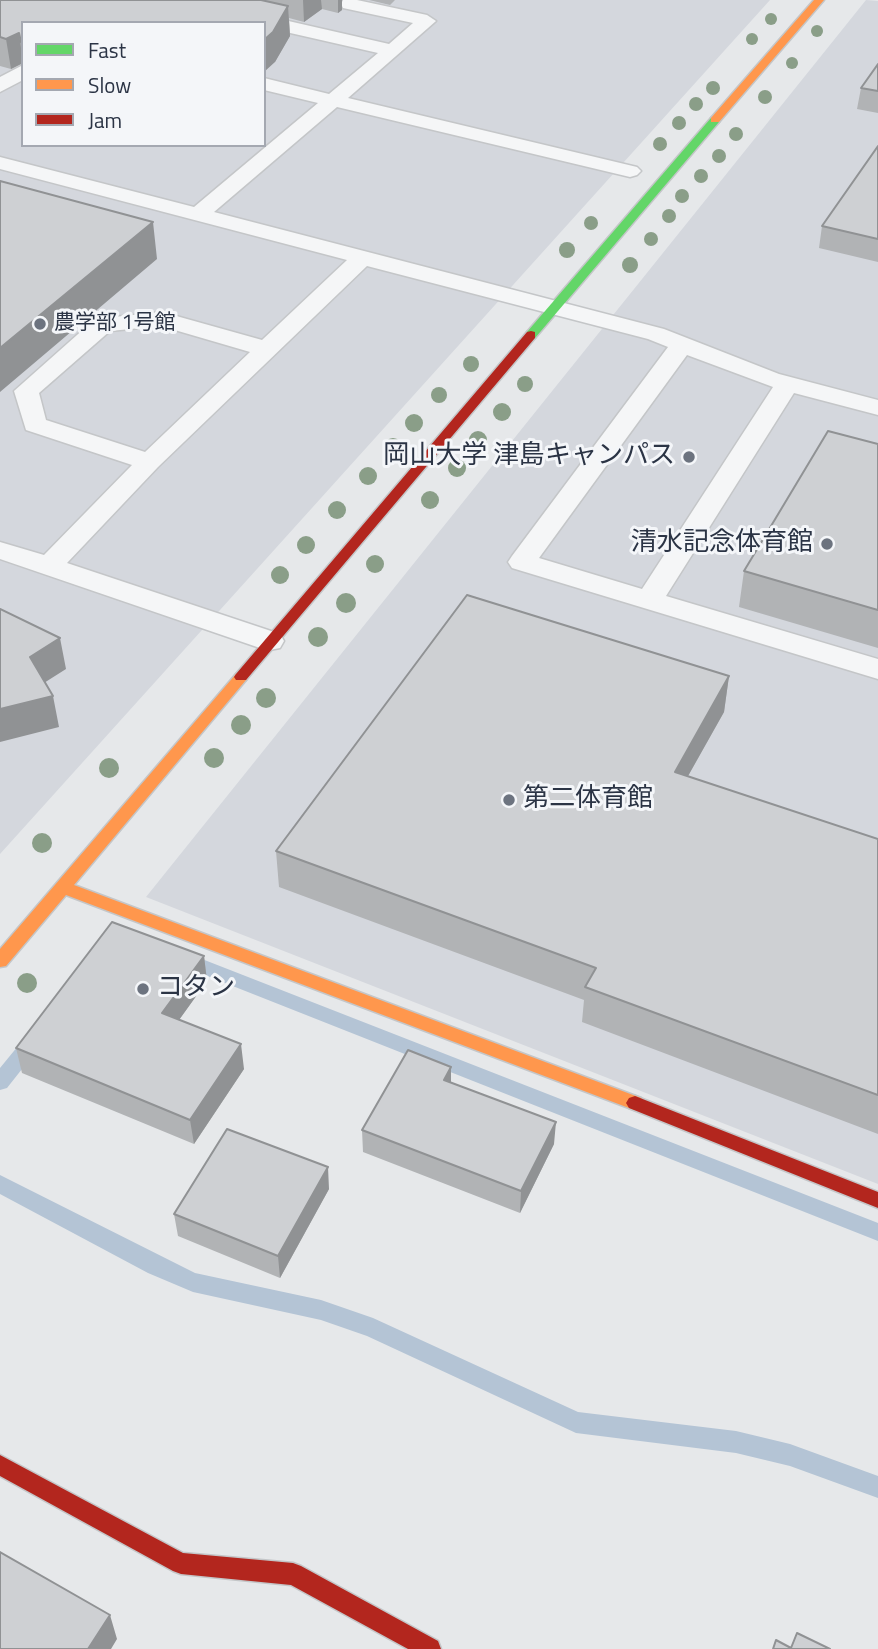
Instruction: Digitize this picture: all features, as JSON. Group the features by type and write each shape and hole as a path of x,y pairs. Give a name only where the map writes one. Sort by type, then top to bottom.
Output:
{"street":[{"path":"0,961 819,0"},
{"path":"63,887 560,1073 878,1200"},
{"path":"0,1465 181,1563 293,1574 430,1649"}],"lane":[{"path":"198,215 427,21 350,4"},
{"path":"236,15 263,21"},
{"path":"266,22 391,50"},
{"path":"0,86 21,72"},
{"path":"266,85 631,171"},
{"path":"0,163 554,308 683,344 787,384 878,408"},
{"path":"48,566 149,462 362,258"},
{"path":"149,462 35,425 26,391 103,324 162,319 266,349"},
{"path":"683,344 522,562 878,668"},
{"path":"649,600 787,384"},
{"path":"0,550 270,641"}],"shaded area":[{"name":"岡山大学 津島キャンパス","path":"0,0 770,0 0,854"},
{"name":"岡山大学 津島キャンパス","path":"866,0 878,1 878,1184 146,897"}],"building":[{"path":"0,0 261,0 288,6 273,32 266,38 266,21 21,21 21,42 19,33 6,39 0,37"},
{"path":"878,64 878,91 861,88"},
{"path":"878,146 878,239 822,226"},
{"path":"0,181 153,222 0,348"},
{"name":"清水記念体育館","path":"828,431 878,444 878,610 744,571"},
{"path":"467,595 729,676 675,772 878,839 878,1095 585,987 596,968 276,851"},
{"path":"0,609 60,638 30,657 53,696 0,709"},
{"path":"112,922 204,956 162,1013 241,1044 190,1120 16,1048"},
{"path":"408,1050 451,1067 444,1080 556,1122 521,1191 362,1130"},
{"path":"227,1129 328,1167 278,1256 174,1214"},
{"path":"0,1552 110,1615 88,1649 0,1649"},
{"path":"797,1633 830,1649 773,1649 776,1640 791,1648"}],"waterway":[{"path":"184,959 878,1232"},
{"path":"0,1082 34,1040"},
{"path":"0,1184 156,1266 193,1282 321,1310 373,1328 576,1422 736,1442 790,1455 878,1487"}],"traffic: fast":[{"path":"531,335 715,120"}],"traffic: slow":[{"path":"715,120 819,0"},
{"path":"0,961 241,677"},
{"path":"63,887 635,1103"}],"traffic: jam":[{"path":"241,677 531,335"},
{"path":"635,1103 878,1200"},
{"path":"0,1465 181,1563 293,1574 430,1649"}],"place":[{"name":"農学部 1号館","path":"40,324"},
{"name":"岡山大学 津島キャンパス","path":"689,457"},
{"name":"清水記念体育館","path":"827,544"},
{"name":"第二体育館","path":"509,800"},
{"name":"コタン","path":"143,989"}]}
